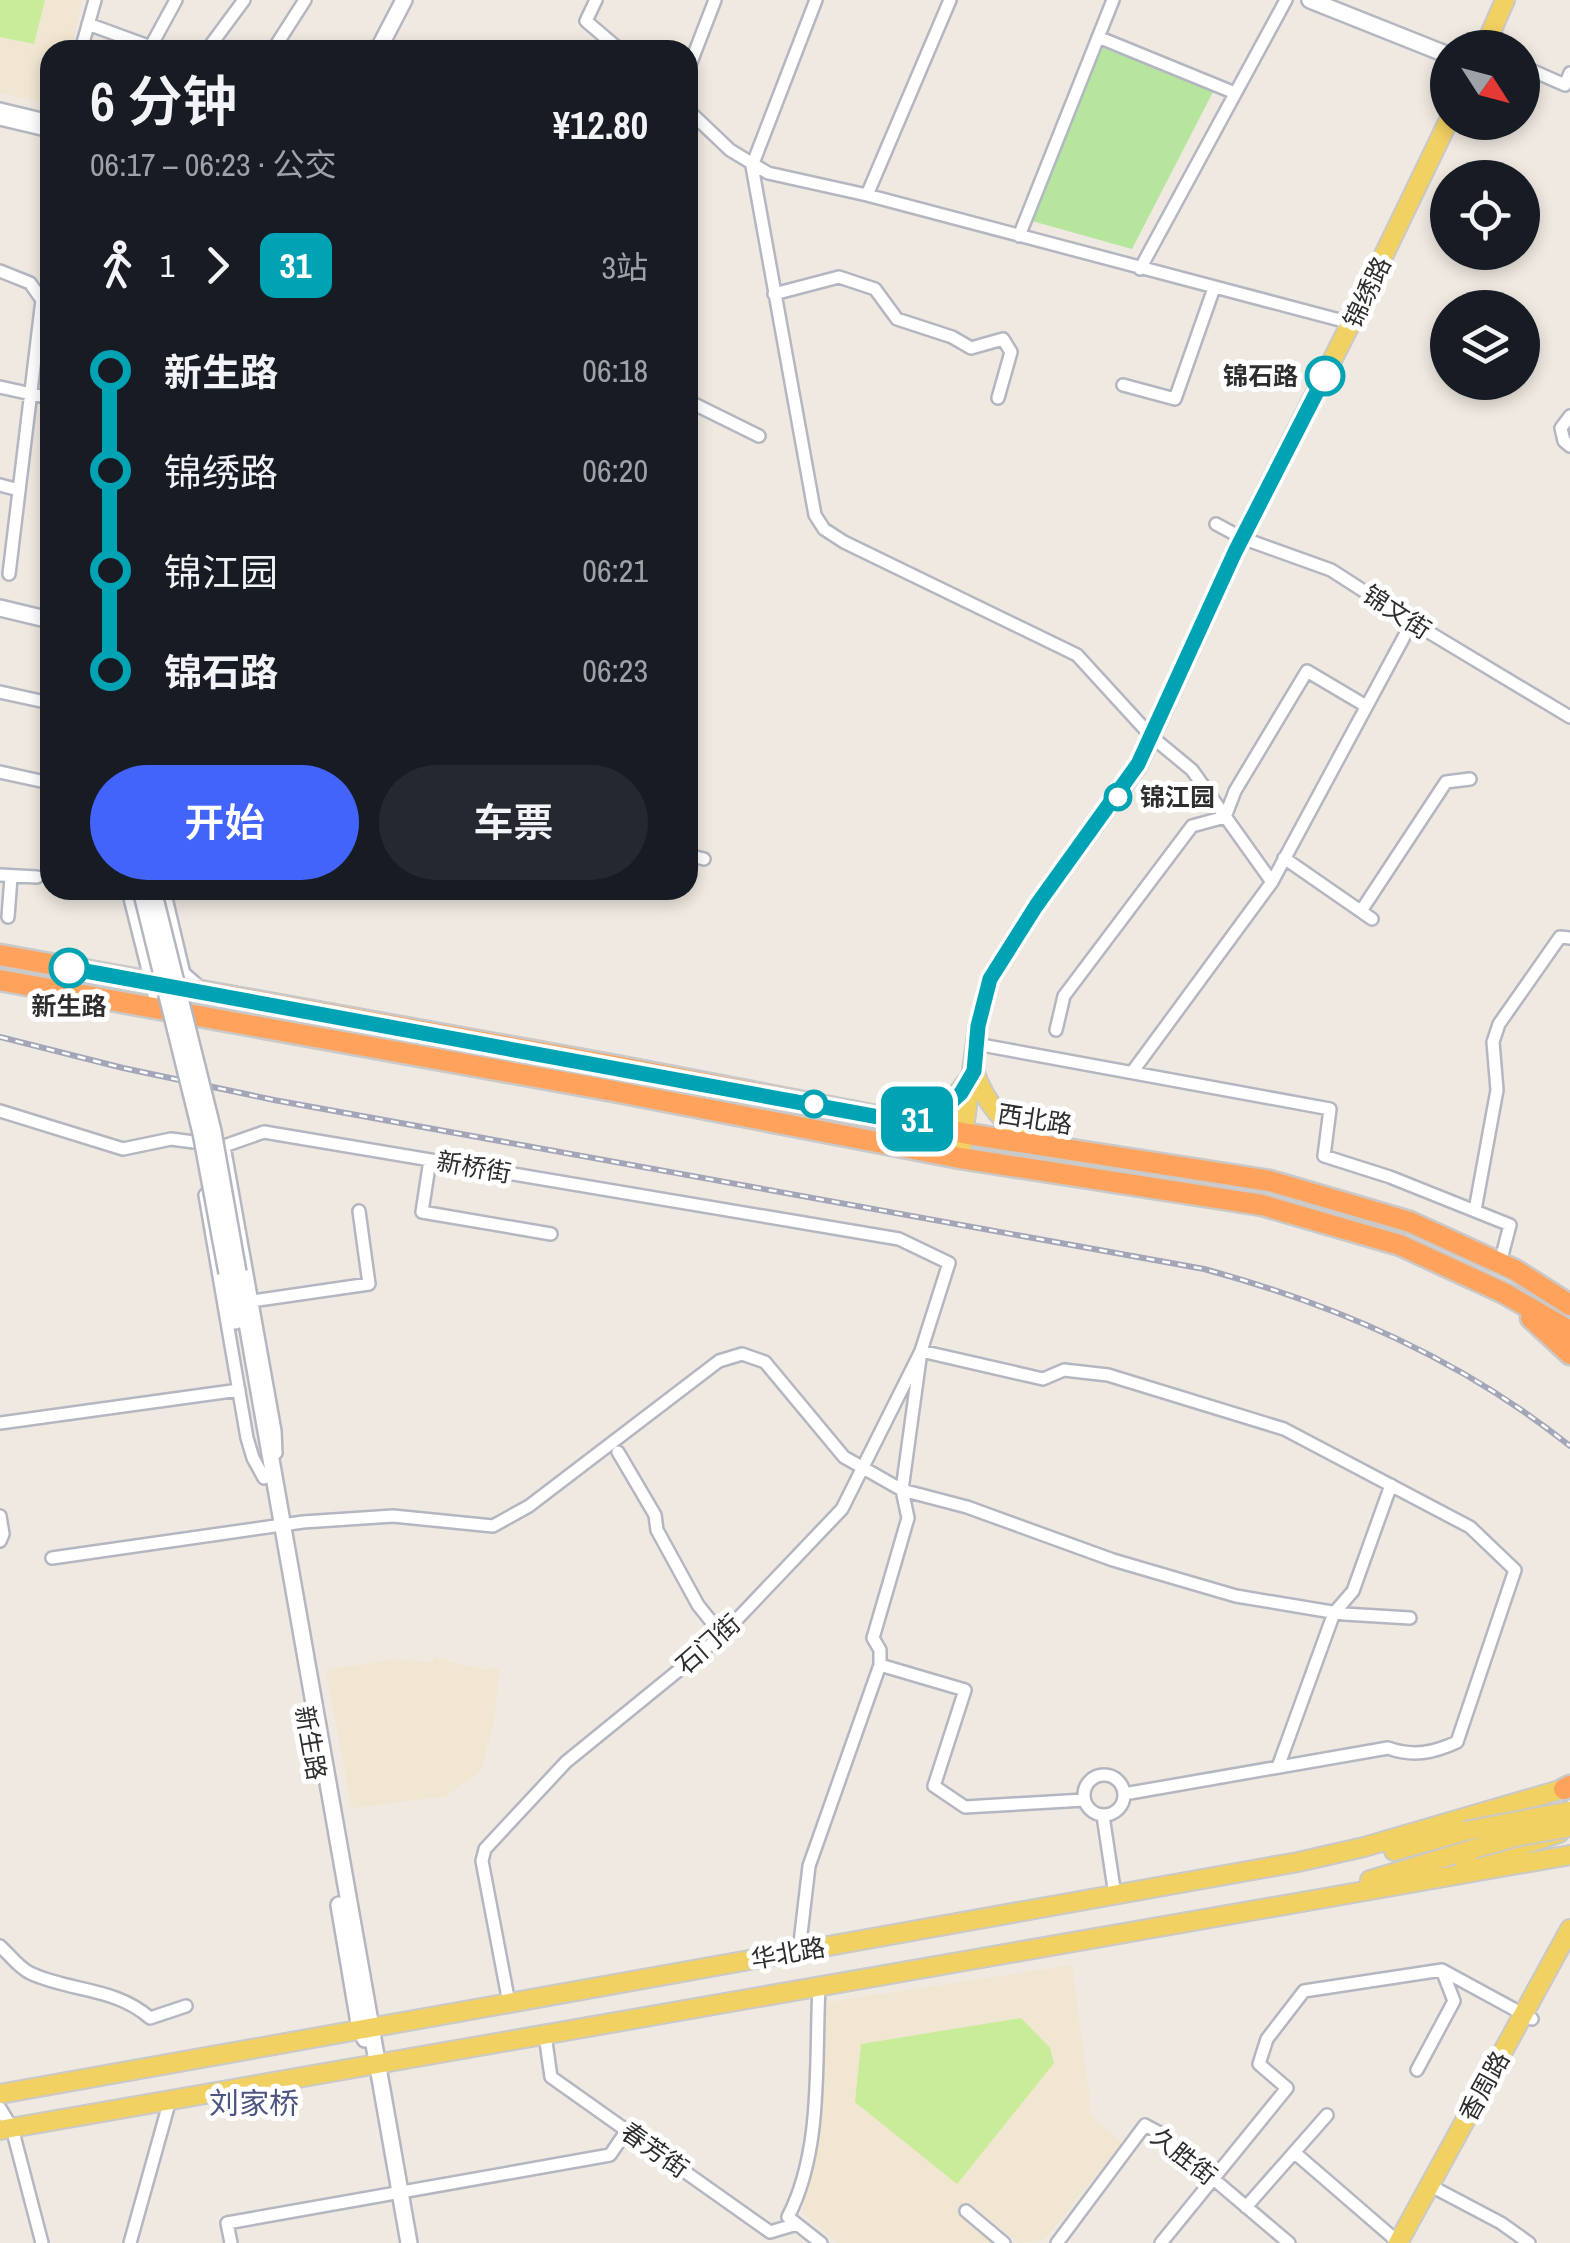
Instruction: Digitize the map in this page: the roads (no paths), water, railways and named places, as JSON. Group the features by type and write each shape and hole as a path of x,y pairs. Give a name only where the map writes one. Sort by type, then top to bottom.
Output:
{"highway":[{"name":"西北路","path":"0,955 117,976 608,1090 960,1158 1262,1205 1400,1245 1504,1293 1570,1331"},
{"name":"西北路","path":"0,980 117,1002 166,990 207,994 964,1133 1270,1181 1410,1222 1500,1263 1570,1305"},
{"path":"1504,1293 1570,1354"}],"main road":[{"path":"372,40 393,0"},
{"path":"383,40 404,0"},
{"path":"1310,0 1430,48"},
{"path":"1492,30 1505,0"},
{"name":"锦绣路","path":"960,1158 983,999 1000,961 1118,797 1152,738 1242,538 1352,324 1439,140"},
{"path":"0,608 40,618"},
{"path":"133,900 144,941 166,990"},
{"name":"新生路","path":"143,900 232,1272 365,2028 380,2064 409,2243"},
{"name":"新生路","path":"155,900 213,1131 232,1272"},
{"path":"162,900 166,990"},
{"path":"117,976 136,969 144,941"},
{"path":"906,1122 948,1105 961,1093 974,1071"},
{"path":"974,1071 983,1096 996,1113 1036,1144"},
{"name":"华北路","path":"0,2094 1364,1847 1568,1787"},
{"path":"1383,1888 1552,1838 1565,1826 1567,1808 1556,1797 1540,1796"},
{"path":"1073,1902 1144,1899 1200,1890 1334,1865 1465,1831 1570,1812"},
{"path":"1106,1936 1158,1919 1372,1880 1516,1836 1570,1827"},
{"name":"华北路","path":"6,2129 1568,1856"},
{"name":"香周路","path":"1398,2242 1434,2187 1570,1929"},
{"name":"香周路","path":"1527,2017 1570,1950"},
{"name":"香周路","path":"1409,2243 1434,2187"}],"street":[{"path":"84,40 95,0"},
{"path":"158,40 176,0"},
{"path":"214,40 244,0"},
{"path":"279,40 305,0"},
{"path":"596,0 586,20 609,40"},
{"path":"698,44 715,0"},
{"path":"816,0 752,166 816,516 824,529 844,542 1077,655 1152,738 1192,770 1272,882"},
{"path":"867,196 950,0"},
{"path":"1019,236 1113,0"},
{"path":"1140,269 1286,0"},
{"path":"88,24 133,40"},
{"path":"1098,37 1235,93"},
{"path":"1540,74 1566,85 1570,73"},
{"path":"0,108 40,118"},
{"path":"698,119 752,166 768,174 867,196 1352,324"},
{"path":"0,120 40,130"},
{"path":"0,271 30,283 40,297"},
{"path":"774,294 839,278 875,289 897,319 952,337 971,348 1004,339 1011,352 998,398"},
{"path":"1123,385 1175,398 1214,288"},
{"path":"9,574 40,316"},
{"path":"0,387 40,396"},
{"path":"698,406 759,436"},
{"path":"1570,416 1562,428 1564,441 1570,446"},
{"path":"0,485 19,490"},
{"name":"锦文街","path":"1216,524 1242,538 1331,570 1570,717"},
{"path":"1133,1070 1272,882 1412,622"},
{"path":"1226,817 1236,791 1306,671 1366,706"},
{"path":"0,692 40,701"},
{"path":"0,772 40,781"},
{"path":"1284,858 1367,915 1446,782 1470,780"},
{"path":"1056,1030 1064,996 1192,826 1226,817"},
{"path":"698,858 704,859"},
{"path":"8,917 5,876 36,877"},
{"path":"1475,1210 1498,1090 1493,1042 1499,1024 1560,937 1570,938"},
{"path":"976,1044 1330,1109 1324,1156 1390,1176 1510,1225 1500,1263"},
{"name":"新桥街","path":"0,1111 123,1149 171,1140 224,1146 264,1132 899,1239 949,1262"},
{"path":"196,1141 250,1448 269,1477"},
{"path":"224,1146 275,1430 269,1477"},
{"path":"430,1160 422,1212 551,1234"},
{"path":"252,1301 369,1284 359,1211"},
{"name":"石门街","path":"509,2003 482,1861 485,1849 566,1762 722,1635 842,1509 922,1350 949,1262"},
{"path":"799,1951 809,1866 880,1665 880,1650 872,1638 908,1518 902,1490 922,1350 1043,1379 1064,1370 1108,1375 1284,1428 1470,1528 1515,1570 1457,1742 1437,1751 1406,1754 1388,1748 1124,1794"},
{"path":"52,1558 278,1526 393,1516 480,1526 505,1522 719,1361 742,1354 755,1356 773,1369 844,1457 902,1490 1236,1596 1334,1612 1410,1618"},
{"path":"0,1424 239,1390"},
{"path":"618,1452 655,1515 658,1530 698,1605 722,1635"},
{"path":"1278,1767 1334,1612 1353,1591 1392,1484"},
{"path":"0,1516 4,1534 0,1541"},
{"path":"880,1665 965,1690 934,1786 966,1807 1084,1800"},
{"path":"1100,1775 1114,1778 1124,1794 1116,1812 1103,1816 1091,1811 1084,1800 1085,1787 1100,1775"},
{"path":"1103,1816 1115,1894"},
{"path":"0,1946 28,1972 113,1994 150,2018 186,2006"},
{"path":"1160,2243 1286,2088 1260,2064 1268,2039 1304,1991 1442,1970 1527,2017"},
{"path":"1417,2070 1454,2000 1442,1970"},
{"path":"819,1987 810,2143 798,2198 788,2217 821,2243"},
{"name":"春芳街","path":"545,2035 551,2076 770,2232 798,2224"},
{"path":"130,2243 170,2100"},
{"path":"0,2108 42,2243"},
{"path":"1246,2206 1328,2115"},
{"name":"久胜街","path":"1056,2243 1146,2125 1289,2243"},
{"path":"231,2243 227,2223 610,2155 627,2130"},
{"path":"1295,2153 1398,2242"},
{"path":"1434,2187 1502,2223 1529,2243"},
{"path":"966,2211 1004,2243"}],"railway":[{"path":"0,1037 274,1100 1204,1269 1302,1300 1396,1338 1486,1387 1570,1446"}],"place":[{"name":"锦石路","path":"1325,376"},
{"name":"锦江园","path":"1118,797"},
{"name":"新生路","path":"69,968"}],"district":[{"name":"刘家桥","path":"254,2104"}]}
